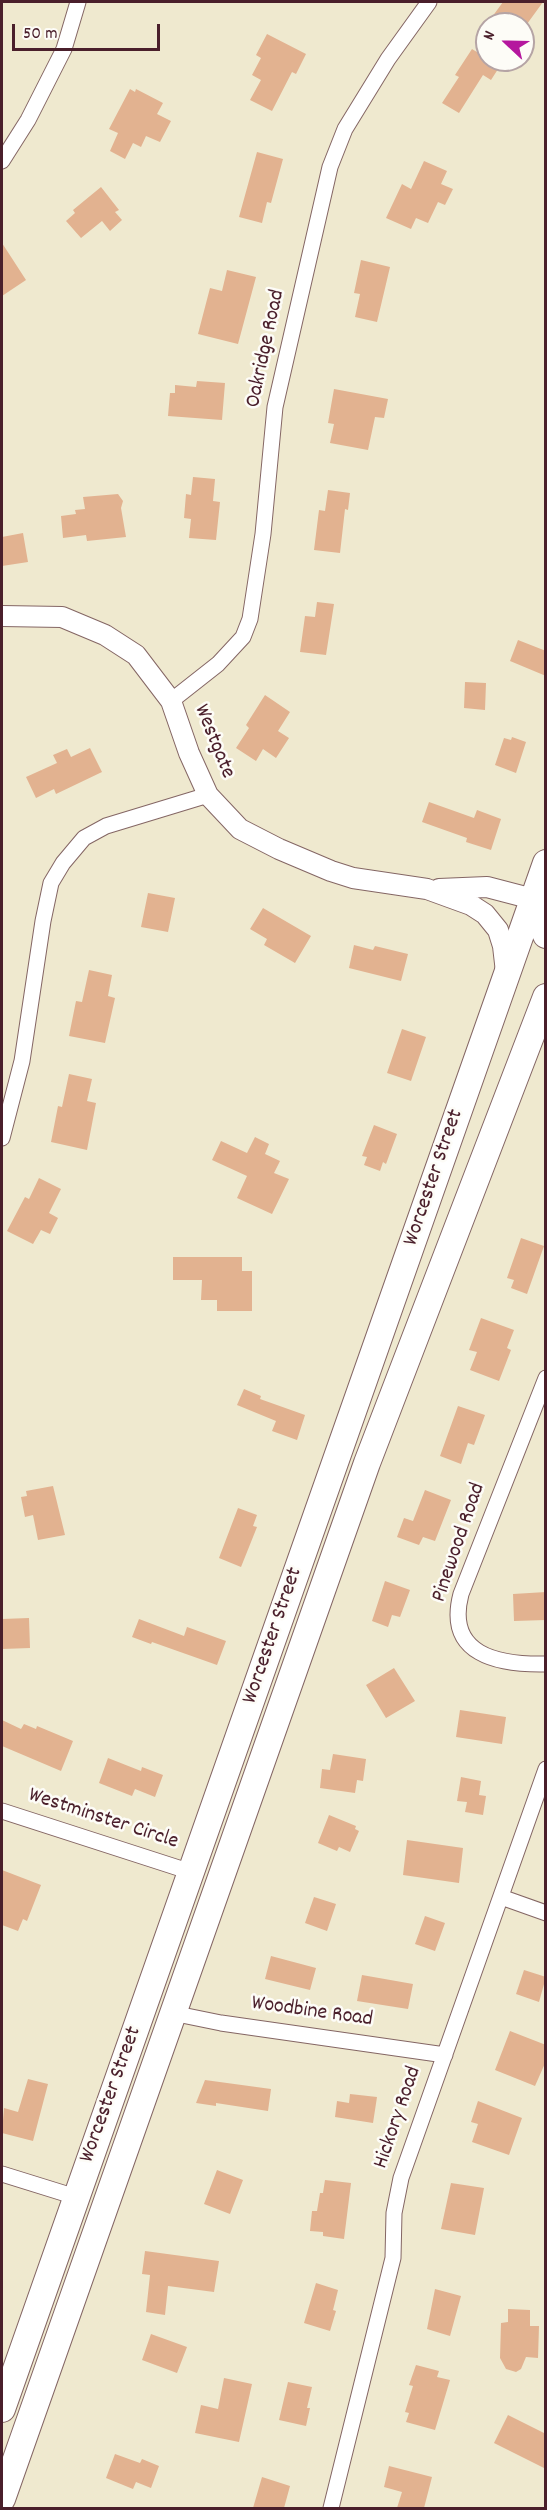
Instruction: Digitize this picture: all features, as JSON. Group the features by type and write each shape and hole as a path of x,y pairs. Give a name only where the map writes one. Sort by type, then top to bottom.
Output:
{"highway":[{"name":"Worcester Street","path":"2,2409 546,863"},
{"path":"533,899 546,935"},
{"name":"Worcester Street","path":"2,2499 376,1437 543,1005 546,982"}],"street":[{"path":"2,161 28,120 64,49 78,2"},
{"name":"Oakridge Road","path":"171,701 218,664 243,637 250,619 263,534 275,407 330,167 345,129 388,58 429,2"},
{"name":"Westgate","path":"2,616 62,617 105,635 136,655 171,701 189,753 208,795 240,829 306,862 353,878 427,890 461,900 479,909 498,930 503,946 506,977"},
{"path":"2,1138 22,1061 49,892 51,883 63,863 84,838 106,826 208,795"},
{"name":"Westgate","path":"427,890 487,887 533,899"},
{"name":"Pinewood Road","path":"546,1378 461,1594 458,1617 464,1641 480,1653 512,1662 546,1664"},
{"name":"Hickory Road","path":"333,2503 391,2270 398,2189 546,1769"},
{"name":"Westminster Circle","path":"2,1811 191,1872"},
{"path":"501,1897 546,1912"},
{"name":"Woodbine Road","path":"172,2013 220,2023 445,2055"},
{"path":"2,2174 76,2197"}],"building":[{"path":"503,2 543,2 535,13 496,12"},
{"path":"267,34 306,54 296,74 292,72 272,111 250,100 261,80 252,75 261,58 256,55"},
{"path":"472,49 475,51 475,72 496,72 491,80 483,75 459,113 442,103 459,77 455,75"},
{"path":"130,89 135,92 136,89 163,103 157,114 171,121 160,142 146,136 141,147 133,143 125,159 110,151 118,133 109,129"},
{"path":"257,152 283,159 271,203 267,202 262,223 239,217"},
{"path":"424,161 447,171 441,184 453,189 445,205 438,202 428,223 416,218 411,229 386,218 402,184 411,189"},
{"path":"101,187 119,210 115,212 122,220 110,231 102,221 81,238 66,221 75,213 73,210"},
{"path":"2,243 26,280 2,296"},
{"path":"361,260 390,267 377,322 355,317 360,294 354,293"},
{"path":"227,270 256,277 238,344 198,334 210,288 222,291"},
{"path":"197,381 225,383 222,420 168,416 170,393 175,393 175,385 196,387"},
{"path":"334,389 388,399 384,418 375,417 368,450 330,443 334,424 328,423"},
{"path":"193,477 215,479 213,501 220,502 216,540 189,538 191,519 184,518 186,494 191,495"},
{"path":"328,490 350,493 348,510 345,509 340,553 314,550 319,510 325,511"},
{"path":"118,494 123,501 121,508 126,537 87,541 86,535 63,538 61,516 76,514 75,510 85,509 83,497"},
{"path":"23,533 28,562 2,566 2,537"},
{"path":"317,602 334,604 326,655 300,652 305,616 315,617"},
{"path":"518,640 546,651 546,676 510,661"},
{"path":"465,682 486,683 485,710 464,708"},
{"path":"265,695 290,712 278,731 289,738 276,758 263,749 256,761 236,748 249,728 246,725"},
{"path":"512,737 526,742 516,773 495,765 504,738 511,740"},
{"path":"90,748 102,772 56,794 54,789 36,798 26,777 57,763 53,755 67,749 71,757"},
{"path":"429,802 474,818 477,810 501,819 491,850 466,842 467,838 422,822"},
{"path":"148,893 175,898 168,932 141,927"},
{"path":"263,908 311,936 295,963 264,945 267,939 250,929"},
{"path":"354,945 373,950 375,946 408,954 401,981 349,968"},
{"path":"89,970 112,975 108,996 115,998 105,1043 69,1036 76,1001 82,1002"},
{"path":"402,1029 426,1037 411,1081 387,1073"},
{"path":"69,1074 92,1079 87,1101 96,1103 87,1150 51,1142 58,1106 62,1107"},
{"path":"374,1125 397,1134 386,1164 383,1162 380,1171 364,1165 367,1157 362,1156"},
{"path":"255,1137 269,1144 265,1154 280,1161 274,1173 289,1179 272,1214 237,1198 247,1176 212,1160 221,1141 247,1153"},
{"path":"39,1178 61,1189 49,1213 58,1218 50,1234 41,1230 33,1244 7,1231 25,1197 29,1199"},
{"path":"521,1238 544,1246 527,1294 511,1288 514,1280 507,1278"},
{"path":"173,1257 242,1257 242,1271 252,1271 252,1311 217,1311 217,1300 201,1300 202,1280 173,1280"},
{"path":"481,1318 514,1330 507,1348 511,1350 499,1381 470,1370 477,1352 469,1350"},
{"path":"244,1389 261,1396 260,1399 305,1415 297,1440 272,1431 276,1421 237,1405"},
{"path":"458,1406 485,1415 474,1445 468,1443 461,1464 440,1456"},
{"path":"53,1486 65,1535 38,1540 33,1515 25,1517 21,1497 27,1496 26,1491"},
{"path":"425,1490 451,1500 435,1541 423,1537 419,1545 397,1537 404,1518 413,1521"},
{"path":"238,1508 257,1515 253,1526 257,1527 241,1567 219,1558"},
{"path":"385,1581 410,1590 400,1617 392,1615 388,1627 372,1621"},
{"path":"546,1592 546,1620 514,1621 513,1594"},
{"path":"29,1618 30,1648 2,1649 2,1619"},
{"path":"139,1619 184,1636 187,1627 226,1641 217,1665 132,1637"},
{"path":"394,1668 415,1701 386,1718 366,1685"},
{"path":"460,1710 506,1717 502,1744 456,1737"},
{"path":"2,1720 21,1729 24,1724 36,1729 37,1726 73,1741 61,1771 2,1746"},
{"path":"333,1754 366,1759 363,1781 357,1780 355,1793 320,1788 322,1769 330,1770"},
{"path":"108,1758 141,1771 142,1767 163,1775 155,1797 135,1789 132,1796 99,1783"},
{"path":"461,1777 481,1781 479,1795 486,1796 483,1815 465,1812 467,1802 457,1801"},
{"path":"329,1815 356,1826 355,1829 359,1831 350,1852 339,1847 337,1851 318,1843"},
{"path":"407,1840 463,1848 459,1883 403,1875"},
{"path":"2,1870 41,1885 27,1921 23,1919 18,1931 2,1925"},
{"path":"314,1897 336,1904 327,1931 305,1923"},
{"path":"425,1916 445,1923 435,1951 415,1944"},
{"path":"271,1956 316,1968 310,1990 265,1979"},
{"path":"524,1970 546,1977 539,2002 516,1994"},
{"path":"362,1975 413,1984 408,2009 357,2001"},
{"path":"510,2031 546,2045 546,2061 535,2086 495,2070"},
{"path":"28,2079 48,2084 33,2141 2,2133 4,2108 18,2112"},
{"path":"205,2080 271,2089 268,2111 216,2103 216,2106 196,2103"},
{"path":"350,2094 377,2097 373,2123 335,2117 337,2101 349,2103"},
{"path":"478,2101 522,2118 509,2155 472,2142 478,2124 471,2122"},
{"path":"217,2170 243,2180 230,2214 204,2204"},
{"path":"325,2180 351,2183 344,2239 323,2236 323,2232 310,2231 312,2211 317,2211"},
{"path":"451,2183 484,2188 475,2235 441,2229"},
{"path":"145,2251 219,2261 214,2292 168,2286 165,2315 146,2312 150,2275 142,2274"},
{"path":"316,2283 338,2290 333,2310 336,2311 330,2331 304,2323"},
{"path":"435,2289 461,2296 450,2336 427,2329"},
{"path":"508,2309 530,2310 530,2326 539,2326 538,2358 526,2357 521,2369 516,2372 506,2369 500,2358 501,2323 508,2322"},
{"path":"151,2334 187,2347 177,2373 142,2360"},
{"path":"416,2365 439,2371 437,2377 450,2380 435,2430 406,2422 409,2413 405,2412 413,2386 409,2385"},
{"path":"224,2378 252,2384 239,2442 195,2433 201,2405 218,2409"},
{"path":"288,2382 312,2387 306,2426 279,2420"},
{"path":"508,2415 546,2434 546,2469 494,2443"},
{"path":"115,2454 140,2463 142,2459 159,2466 151,2488 136,2482 133,2489 106,2478"},
{"path":"389,2466 432,2477 424,2508 397,2508 402,2492 384,2487"},
{"path":"262,2477 290,2486 284,2508 253,2508"}]}
